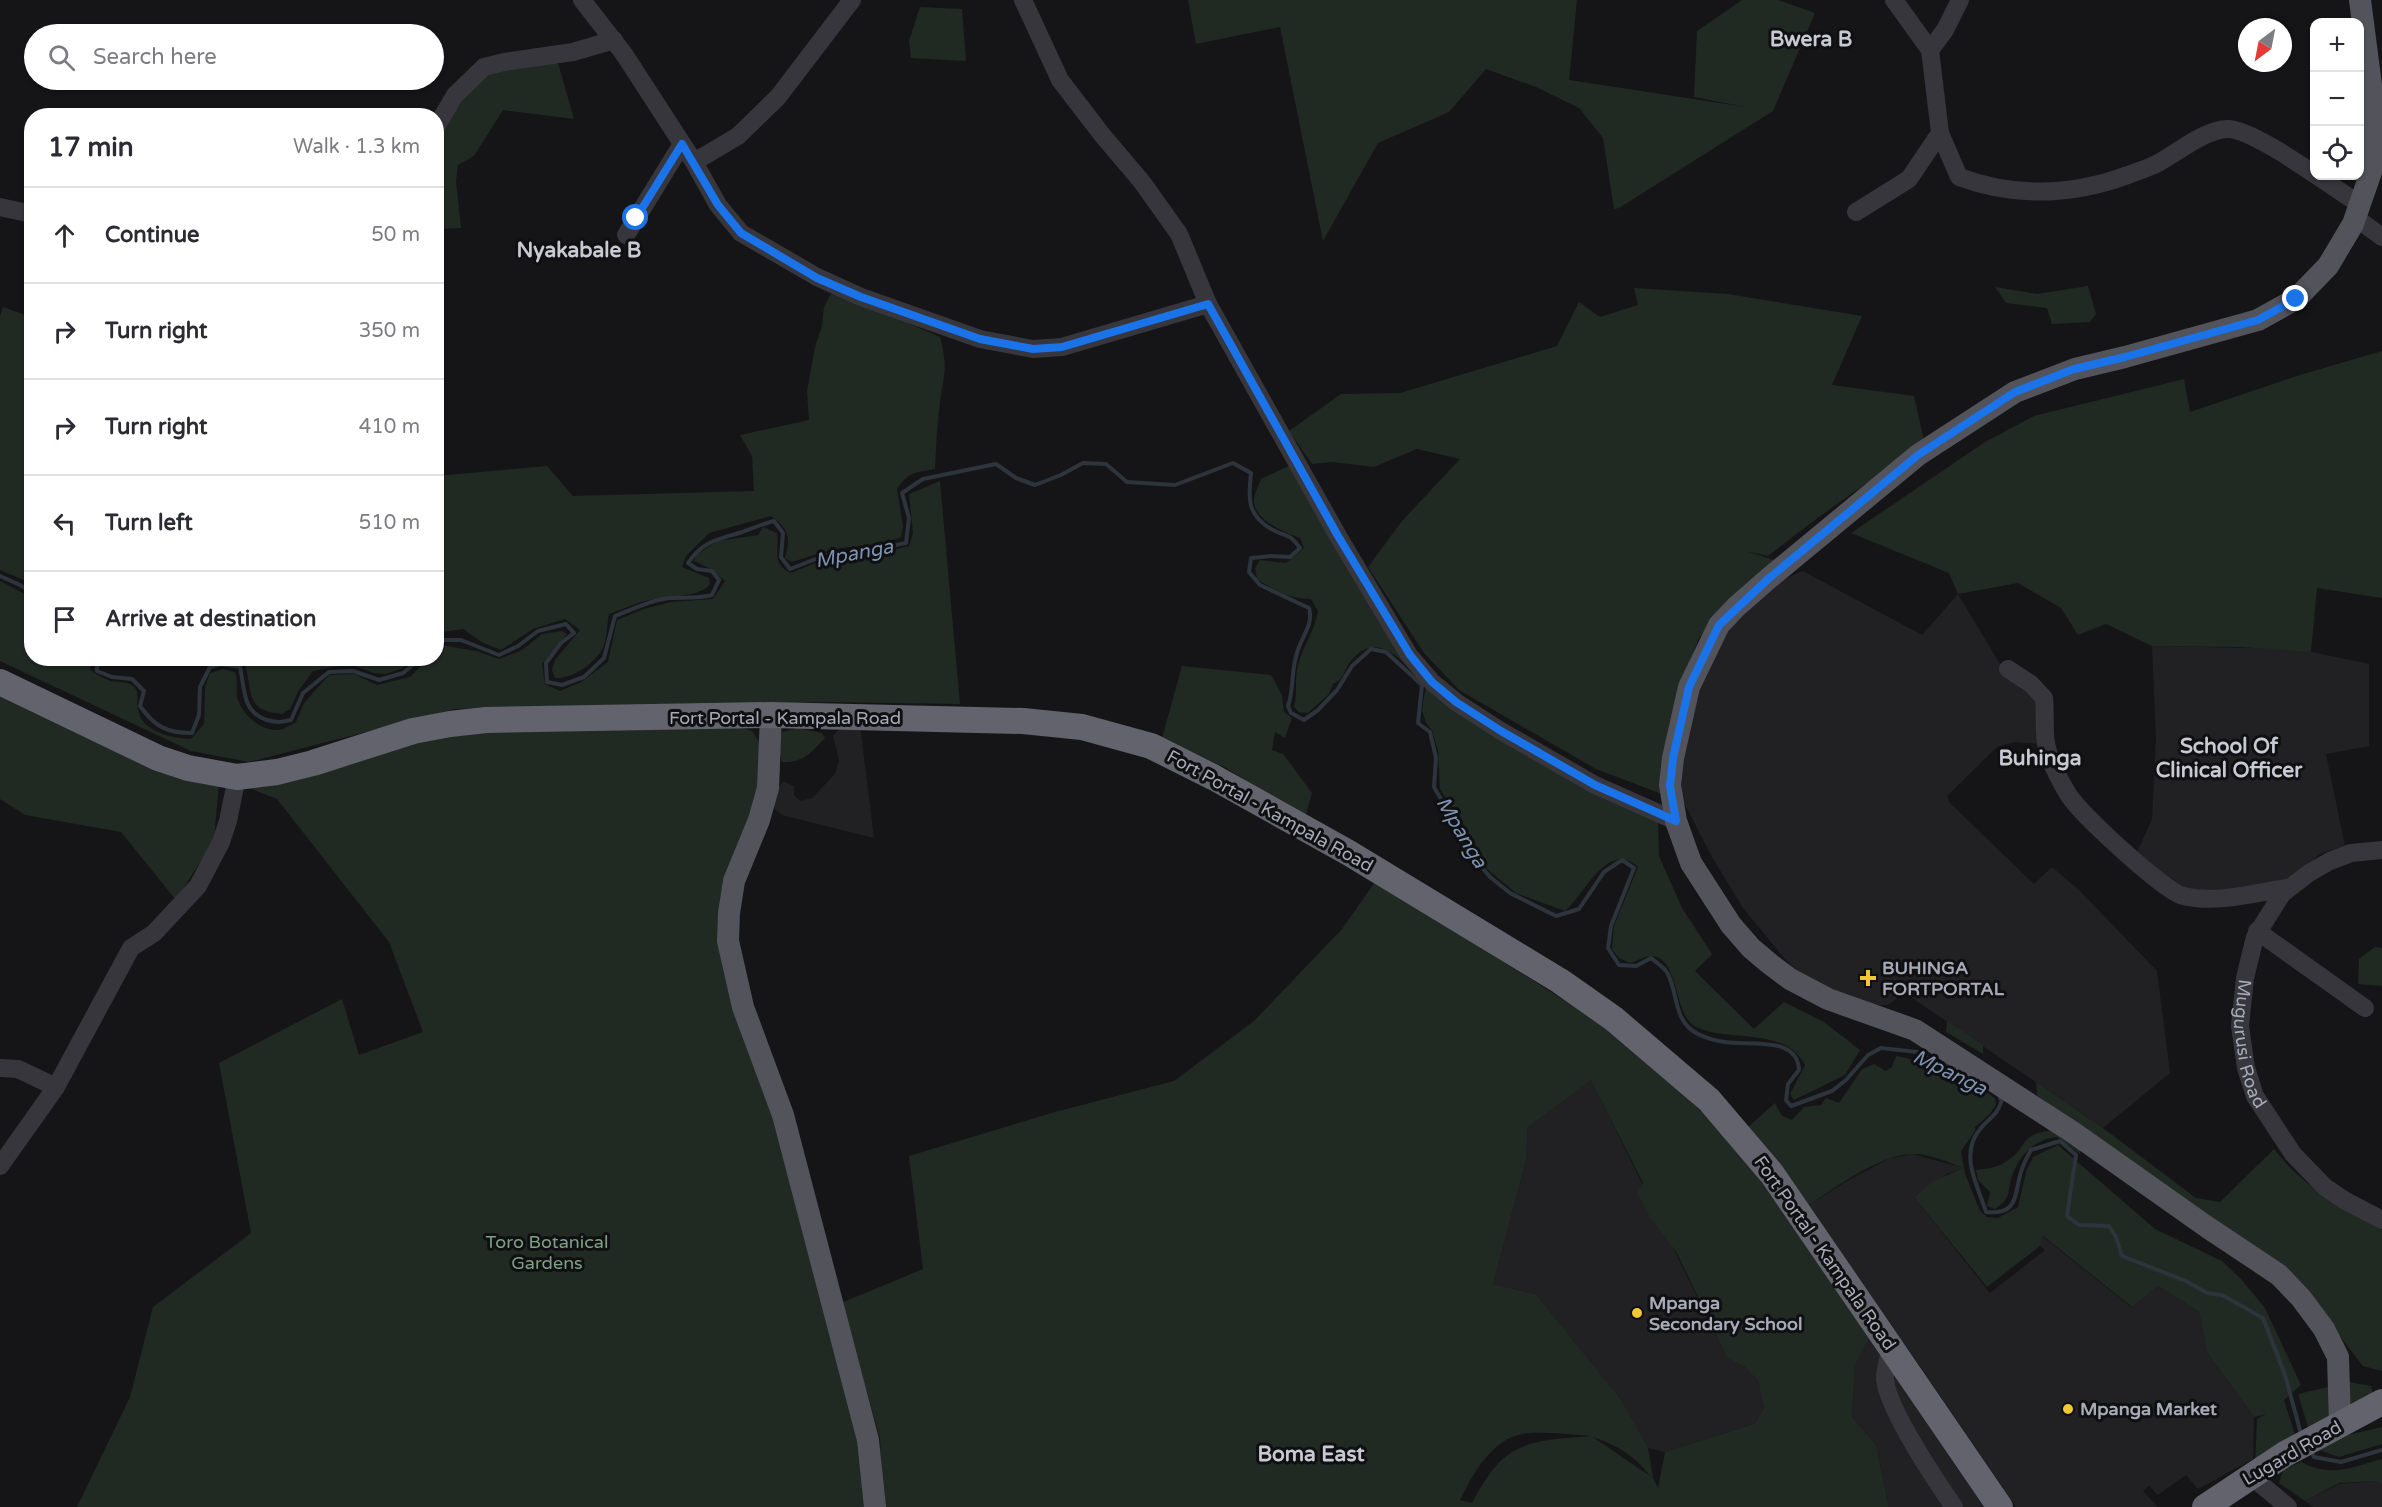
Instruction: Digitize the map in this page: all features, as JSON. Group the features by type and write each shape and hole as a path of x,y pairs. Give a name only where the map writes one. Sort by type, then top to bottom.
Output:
{"highway":[{"name":"Fort Portal - Kampala Road","path":"0,682 158,758 188,768 237,777 277,772 413,731 486,720 771,715 1023,721 1082,727 1151,746 1224,783 1359,860 1560,981 1614,1019 1709,1100 1772,1174 2000,1507"},
{"name":"Lugard Road","path":"2205,1507 2285,1454 2382,1402"}],"main road":[{"path":"2340,1424 2338,1357 2335,1348 2315,1315 2279,1275 2206,1227 2074,1133 1915,1030 1828,999 1790,979 1750,948 1731,926 1691,863 1676,821 1670,786 1673,758 1689,687 1719,625 1744,600 1918,455 2015,392 2074,369 2258,320 2296,299 2328,266 2356,218 2371,172 2371,85 2360,0"},
{"path":"771,715 768,788 759,820 734,881 728,941 743,1007 783,1115 868,1440 875,1507"}],"street":[{"path":"582,0 614,40 694,162 718,205 741,233 817,278 861,297 980,339 1033,349 1062,347 1208,304"},
{"path":"694,162 738,136 778,97 852,0"},
{"path":"1023,0 1060,80 1142,182 1179,234 1208,304 1338,536 1410,655 1432,682 1456,702 1501,731 1595,785 1676,821"},
{"path":"1894,0 1930,50 1940,133 1959,177 1994,188 2025,192 2073,190 2106,183 2157,164 2189,143 2226,129 2242,132 2261,141 2382,237"},
{"path":"1930,50 1945,30 1960,0"},
{"path":"444,114 455,95 484,67 573,52 614,40"},
{"path":"1856,212 1909,179 1940,133"},
{"path":"626,235 682,144"},
{"path":"0,207 24,212"},
{"path":"2008,669 2031,684 2044,698 2047,747 2068,796 2096,826 2153,878 2169,890 2183,896 2205,898 2287,888"},
{"path":"0,1166 56,1087 131,948 154,933 198,886 228,821 237,777"},
{"name":"Mugurusi Road","path":"2382,850 2351,853 2330,861 2287,888 2257,931 2245,978 2240,1026 2246,1068 2255,1096 2281,1137 2308,1171 2344,1200 2382,1220"},
{"path":"2257,931 2365,1008"},
{"path":"0,1068 18,1069 56,1087"},
{"path":"1891,1347 1885,1380 1894,1406 1933,1476 1954,1507"},
{"path":"2251,1476 2288,1507"}],"shaded area":[{"path":"1803,571 1922,635 1958,594 2003,669 2040,700 2040,744 2014,742 1997,747 1947,796 1950,803 2034,884 2052,867 2080,891 2157,971 2170,1073 2103,1128 1905,993 1888,1005 1861,1005 1803,977 1784,958 1743,908 1712,857 1683,801 1680,770 1692,700 1731,621 1776,583"},
{"path":"2152,646 2298,649 2369,664 2369,746 2326,754 2345,846 2319,854 2289,884 2183,895 2134,859 2152,819 2156,739"},
{"path":"844,726 860,726 874,838 782,815 773,808 778,787 784,782 794,786 794,795 800,801 812,798 835,774 839,760 833,735"},
{"path":"1591,1079 1727,1358 1745,1367 1758,1381 1764,1408 1754,1424 1665,1452 1648,1448 1623,1402 1536,1294 1493,1284 1526,1161 1528,1127"},
{"path":"1912,1154 1964,1168 1947,1174 1914,1197 1990,1293 2045,1250 2040,1246 2042,1236 2131,1307 2158,1286 2199,1312 2207,1352 2254,1417 2253,1459 2198,1489 2186,1475 2158,1495 2149,1486 2143,1491 2158,1507 2016,1507 1913,1356 1863,1288 1809,1205 1888,1159"},
{"path":"1873,1331 1987,1507 1889,1507 1876,1445 1852,1417 1855,1366"},
{"path":"2376,1481 2382,1485 2382,1507 2313,1507 2305,1501 2339,1484"}],"green space":[{"path":"1188,0 1577,0 1569,80 1746,107 1694,97 1697,31 1742,0 1778,0 1815,13 1773,111 1619,208 1614,209 1603,138 1579,108 1536,87 1486,69 1449,112 1378,143 1323,241 1280,27 1196,44"},
{"path":"920,7 962,9 966,61 911,58 909,41"},
{"path":"554,49 574,119 503,110 474,156 458,165 456,181 461,228 444,229 444,115 482,62"},
{"path":"2088,286 2096,314 2090,322 2052,324 2047,308 2006,303 1995,287 2037,294"},
{"path":"1634,288 1728,294 1862,316 1832,385 1914,396 1925,445 1845,498 1768,556 1746,551 1783,563 1735,601 1699,638 1679,689 1667,796 1596,769 1459,690 1424,653 1368,567 1402,521 1460,459 1417,449 1374,467 1332,462 1312,464 1289,431 1341,394 1400,393 1557,346 1579,302 1600,317 1638,305"},
{"path":"833,290 940,337 944,370 935,469 909,476 897,489 903,527 901,537 884,543 833,549 792,562 785,558 788,539 785,529 771,516 709,533 686,556 682,567 709,578 710,584 705,589 680,596 652,599 609,614 603,648 599,654 589,665 562,678 555,678 552,670 555,660 580,630 565,619 533,629 501,650 483,643 463,629 444,632 444,475 547,466 573,496 754,491 752,456 740,435 809,420 807,391 815,347 822,326 824,307"},
{"path":"3,307 24,314 24,580 0,570 0,316"},
{"path":"2382,351 2382,598 2317,588 2311,652 2241,647 2152,646 2106,624 2078,635 2061,608 2018,583 1958,594 1949,573 1851,533 1985,442 2034,416 2184,379 2190,412 2300,375"},
{"path":"1291,465 1380,614 1457,701 1658,820 1659,856 1682,908 1712,954 1695,971 1754,1029 1784,1002 1824,1022 1860,1050 1845,1075 1794,1100 1790,1094 1805,1065 1796,1053 1771,1040 1710,1032 1696,1027 1683,1012 1672,976 1661,959 1649,956 1630,963 1619,958 1612,949 1614,926 1638,867 1627,860 1617,860 1607,864 1565,911 1516,893 1487,869 1479,851 1440,789 1438,751 1432,730 1426,723 1422,710 1426,686 1391,652 1370,647 1360,652 1350,662 1342,677 1333,684 1329,694 1308,713 1299,712 1294,707 1298,665 1318,611 1311,599 1282,593 1257,579 1255,568 1260,560 1286,563 1304,548 1300,538 1270,524 1258,513 1254,498 1261,479"},
{"path":"940,481 960,704 830,702 455,709 249,762 191,751 0,661 0,581 24,593 24,666 90,666 90,670 108,680 131,685 136,689 140,717 145,723 158,732 175,737 191,739 204,724 205,688 210,673 223,669 235,672 238,700 250,718 262,727 276,730 296,722 304,703 329,675 354,674 377,685 410,677 421,666 444,666 444,646 476,651 499,659 522,650 542,634 562,631 567,634 542,664 545,684 560,691 581,682 608,662 617,620 644,609 671,602 713,599 725,581 709,568 694,561 696,555 718,541 758,535 763,527 777,533 778,560 784,569 791,573 820,561 871,555 909,546 913,533 909,494"},
{"path":"245,666 339,666 313,671 299,690 290,709 282,714 270,712 256,705 250,692"},
{"path":"355,666 405,666 386,674 374,673"},
{"path":"1182,666 1271,675 1282,695 1284,712 1292,718 1285,738 1275,732 1272,750 1283,754 1312,793 1305,818 1226,768 1162,738"},
{"path":"0,685 219,783 214,840 176,900 121,832 25,815 0,799"},
{"name":"Toro Botanical Gardens","path":"468,726 736,726 752,731 762,747 760,789 720,900 861,1440 868,1507 77,1507 130,1397 153,1307 251,1233 219,1063 342,999 359,1055 423,1032 389,942 277,799 249,788"},
{"path":"798,728 822,733 825,738 801,759 782,762 778,749 782,732"},
{"path":"1377,879 1435,919 1591,1017 1635,1049 1703,1113 1785,1204 1873,1331 1855,1366 1852,1417 1876,1445 1889,1507 884,1507 880,1438 841,1303 923,1269 909,1156 1055,1112 1174,1081 1255,1020 1342,929","holes":["1591,1080 1643,1183 1637,1192 1650,1217 1677,1253 1727,1358 1745,1367 1758,1381 1764,1408 1754,1424 1665,1452 1658,1488 1653,1478 1648,1448 1623,1402 1536,1294 1493,1284 1526,1161 1528,1127","1551,1433 1591,1436 1548,1440 1520,1448 1499,1463 1472,1503 1460,1500 1477,1469 1501,1443 1522,1434","1593,1437 1625,1452 1650,1476"]},
{"path":"2375,947 2382,948 2382,986 2358,984 2359,959"},
{"path":"1947,1021 1983,1045 1983,1054 1946,1032"},
{"path":"1896,1056 1948,1071 1971,1082 1995,1098 1996,1104 1990,1114 1975,1127 1975,1131 1961,1151 1965,1174 1980,1211 1987,1217 1998,1218 2018,1207 2026,1172 2033,1157 2058,1145 2155,1229 2222,1261 2241,1279 2265,1308 2301,1385 2284,1400 2297,1441 2255,1464 2257,1419 2266,1414 2254,1417 2207,1352 2199,1312 2158,1286 2132,1307 2043,1236 2040,1246 1987,1287 1914,1197 1934,1181 1963,1168 1926,1155 1901,1155 1859,1173 1809,1205 1748,1127 1775,1103 1782,1116 1792,1120 1804,1107 1821,1105 1826,1098 1839,1103 1862,1069 1874,1064 1886,1071 1892,1067"},
{"path":"2036,1082 2103,1128 2196,1198 2220,1202 2274,1149 2310,1185 2382,1230 2382,1371 2363,1366 2323,1315 2072,1126 2037,1095"},
{"path":"2055,1130 2081,1151 2080,1154 2057,1137 2042,1141 2029,1150 2019,1162 2004,1201 1995,1209 1987,1206 1990,1192 1978,1180 1976,1170 2004,1163 2035,1134"},
{"path":"2348,1382 2371,1386 2374,1396 2352,1404 2343,1399"},
{"path":"2332,1386 2332,1419 2310,1434 2298,1394"},
{"path":"2382,1427 2382,1444 2339,1457 2316,1449 2343,1436"},
{"path":"2382,1459 2382,1485 2376,1481 2339,1483 2305,1501 2279,1483 2283,1470 2301,1462 2322,1469 2342,1470"}],"waterway":[{"name":"Mpanga","path":"444,640 461,640 499,655 518,646 538,631 566,624 574,633 561,643 546,663 547,682 562,685 584,677 604,658 615,616 663,599 712,595 719,580 712,571 697,569 688,563 699,550 716,540 774,521 783,533 781,557 790,569 826,555 851,554 906,543 909,518 902,493 923,479 996,464 1016,478 1035,485 1083,463 1106,464 1127,482 1175,485 1233,463 1251,473 1251,506 1258,519 1264,525 1290,537 1300,548 1290,557 1251,558 1249,572 1260,585 1309,608 1310,620 1295,659 1288,706 1291,713 1304,720 1318,710 1337,690 1352,666 1371,649 1386,652 1422,685 1418,723 1430,732 1436,758 1434,787 1475,859 1490,877 1510,893 1556,916 1579,909 1604,872 1622,860 1634,868 1611,926 1608,948 1619,965 1636,966 1651,958 1661,966 1668,974 1680,1015 1690,1029 1698,1034 1722,1042 1770,1044 1790,1051 1796,1059 1799,1070 1788,1084 1786,1100 1791,1106 1832,1091 1846,1080 1868,1055 1881,1048 1917,1052 1935,1062 1954,1067"},
{"name":"Mpanga","path":"0,576 24,587"},
{"name":"Mpanga","path":"97,666 97,671 112,677 132,679 144,691 140,706 156,724 175,732 192,733 199,715 200,687 210,667 214,666"},
{"name":"Mpanga","path":"234,666 240,667 246,699 253,712 274,722 291,720 303,693 329,672 353,671 379,680 403,673 411,666"},
{"name":"Mpanga","path":"2000,1098 2002,1100 1997,1111 1978,1132 1971,1151 1972,1172 1986,1212 1997,1212 2010,1207 2016,1196 2023,1167 2031,1150 2060,1141 2076,1155 2067,1216 2079,1225 2109,1226 2116,1237 2122,1256 2186,1281 2207,1293 2222,1295 2263,1318 2285,1375 2301,1434"},
{"name":"Mpanga","path":"2311,1451 2314,1457 2341,1462 2382,1450"}],"place":[{"name":"BUHINGA FORTPORTAL","path":"1868,978"},
{"name":"Mpanga Secondary School","path":"1637,1313"},
{"name":"Mpanga Market","path":"2068,1409"}],"district":[{"name":"Bwera B","path":"1811,39"},
{"name":"Nyakabale B","path":"579,250"},
{"name":"Buhinga","path":"2040,758"},
{"name":"School Of Clinical Officer","path":"2229,758"},
{"name":"Boma East","path":"1311,1454"}],"route":[{"path":"636,218 682,144 718,205 741,233 817,278 861,297 980,339 1033,349 1062,347 1208,304 1338,536 1410,655 1432,682 1456,702 1501,731 1595,785 1676,821 1670,786 1673,758 1689,687 1719,625 1768,579 1918,455 2015,392 2074,369 2258,320 2296,299"}]}
